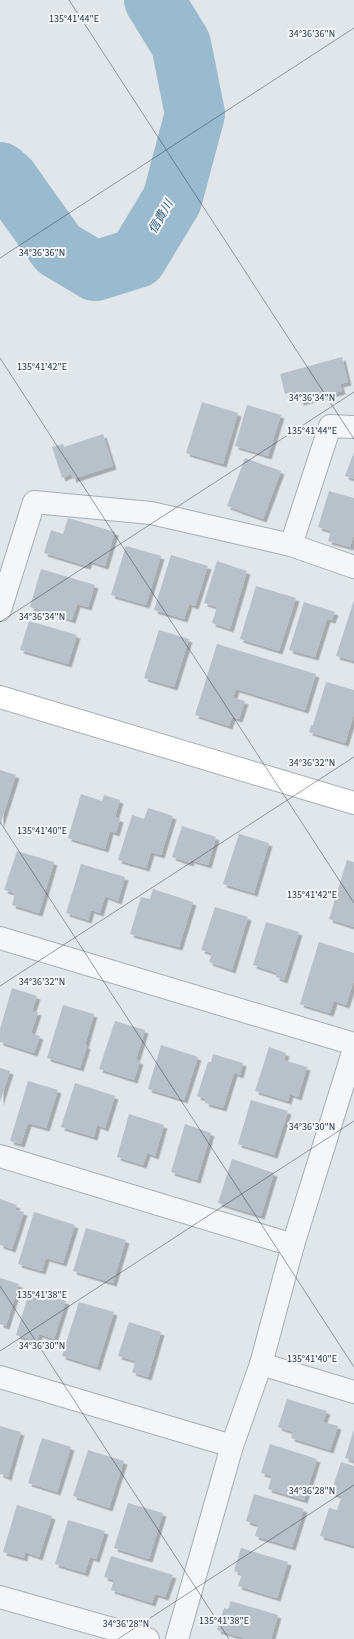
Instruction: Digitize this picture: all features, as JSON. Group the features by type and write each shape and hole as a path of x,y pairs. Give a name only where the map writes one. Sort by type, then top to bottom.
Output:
{"street":[{"path":"291,545 330,426 354,427"},
{"path":"0,610 34,502 151,513 291,545 354,567"},
{"path":"0,697 354,803"},
{"path":"0,938 354,1044"},
{"path":"177,1639 232,1446 261,1364 293,1245 354,1049"},
{"path":"0,1156 293,1245"},
{"path":"261,1364 354,1392"},
{"path":"0,1377 232,1446"},
{"path":"0,1597 148,1639"}],"building":[{"path":"342,357 348,382 340,384 342,391 300,402 297,391 285,394 280,374"},
{"path":"202,402 238,413 223,464 186,453"},
{"path":"247,405 281,415 268,456 235,446"},
{"path":"103,434 113,466 73,479 71,474 62,478 52,447 63,444 64,447"},
{"path":"354,452 354,479 345,476"},
{"path":"245,458 281,471 263,519 227,506"},
{"path":"329,491 354,498 354,534 350,547 328,541 331,531 318,527"},
{"path":"68,518 115,532 105,566 89,561 87,566 44,553 51,530 63,534"},
{"path":"126,546 161,556 146,605 111,595"},
{"path":"171,555 208,566 195,606 189,604 184,619 154,610"},
{"path":"217,561 247,571 230,629 212,623 217,607 204,603"},
{"path":"41,569 95,585 88,607 77,604 72,620 30,607"},
{"path":"256,586 296,598 279,651 240,639"},
{"path":"354,600 354,661 336,656"},
{"path":"304,602 335,612 332,620 327,619 315,657 289,650"},
{"path":"29,621 77,635 68,664 20,650"},
{"path":"159,630 189,639 174,687 144,678"},
{"path":"217,644 316,674 305,710 236,689 233,698 245,701 239,719 232,717 229,726 195,715"},
{"path":"326,682 354,690 354,714 345,743 309,732 311,725 313,725"},
{"path":"0,770 16,775 0,825"},
{"path":"81,794 102,801 104,795 120,800 115,817 120,819 116,833 110,831 105,849 68,838"},
{"path":"148,808 173,816 161,855 151,852 146,868 118,860 132,815 144,819"},
{"path":"182,826 216,837 208,865 191,860 190,863 172,857"},
{"path":"239,834 269,843 254,893 223,884"},
{"path":"17,851 54,862 39,913 12,905 15,893 4,890"},
{"path":"347,860 354,862 354,927 329,919"},
{"path":"81,864 125,877 118,901 105,896 100,913 91,910 88,920 66,913"},
{"path":"153,889 193,902 179,947 130,934 141,897 150,899"},
{"path":"215,907 248,917 232,970 209,962 212,953 201,950"},
{"path":"266,922 299,932 284,980 276,977 277,973 253,965"},
{"path":"319,942 354,953 354,980 346,1005 334,1001 330,1013 300,1004"},
{"path":"12,988 37,996 32,1011 38,1012 31,1033 40,1036 34,1053 0,1042 0,1029"},
{"path":"63,1005 94,1014 85,1045 87,1046 80,1068 47,1058"},
{"path":"115,1021 145,1030 136,1060 140,1061 134,1080 99,1069"},
{"path":"161,1045 198,1057 184,1100 148,1089"},
{"path":"269,1047 286,1053 284,1060 307,1067 298,1097 290,1094 288,1101 255,1091"},
{"path":"213,1054 243,1063 240,1075 234,1073 223,1108 205,1103 206,1099 197,1096 208,1062 211,1062"},
{"path":"0,1068 10,1071 0,1102"},
{"path":"28,1081 58,1090 46,1128 28,1123 21,1144 10,1141"},
{"path":"75,1083 115,1096 105,1128 97,1125 94,1137 61,1127"},
{"path":"251,1100 288,1111 274,1155 238,1144"},
{"path":"129,1114 164,1125 155,1156 147,1153 143,1165 117,1157"},
{"path":"185,1124 211,1133 197,1180 171,1172"},
{"path":"232,1159 274,1173 261,1216 218,1203"},
{"path":"0,1199 17,1205 15,1210 24,1212 12,1249 0,1245"},
{"path":"34,1212 75,1225 63,1263 46,1258 42,1271 18,1264"},
{"path":"86,1228 126,1240 113,1283 73,1271"},
{"path":"0,1278 19,1284 6,1326 0,1324"},
{"path":"30,1290 66,1301 54,1339 39,1334 37,1342 16,1335"},
{"path":"79,1302 114,1312 97,1367 62,1356"},
{"path":"129,1322 161,1332 148,1377 132,1372 136,1361 118,1356"},
{"path":"287,1399 327,1411 323,1422 338,1426 330,1450 291,1438 293,1432 278,1427"},
{"path":"0,1426 21,1432 8,1477 0,1474"},
{"path":"354,1429 354,1461 345,1458"},
{"path":"42,1438 71,1447 57,1492 28,1483"},
{"path":"270,1444 317,1459 304,1500 268,1489 272,1476 261,1473"},
{"path":"88,1450 124,1461 109,1508 73,1496"},
{"path":"341,1462 354,1466 354,1546 320,1536 329,1508 337,1510 342,1496 331,1493"},
{"path":"254,1494 304,1509 292,1547 255,1536 258,1525 246,1521"},
{"path":"128,1503 163,1513 149,1559 114,1548"},
{"path":"17,1505 52,1516 39,1557 25,1552 24,1558 3,1552"},
{"path":"68,1520 105,1531 96,1559 90,1557 85,1573 55,1564"},
{"path":"241,1548 288,1562 277,1598 238,1586 242,1574 234,1571"},
{"path":"111,1556 173,1575 165,1597 155,1594 152,1603 111,1590 114,1580 104,1577"},
{"path":"231,1601 278,1615 271,1639 247,1639 217,1630 224,1608 228,1609"}],"waterway":[{"name":"信貴川","path":"0,172 9,180 58,249 95,271 137,258 172,200 195,114 181,44 154,0"}]}
